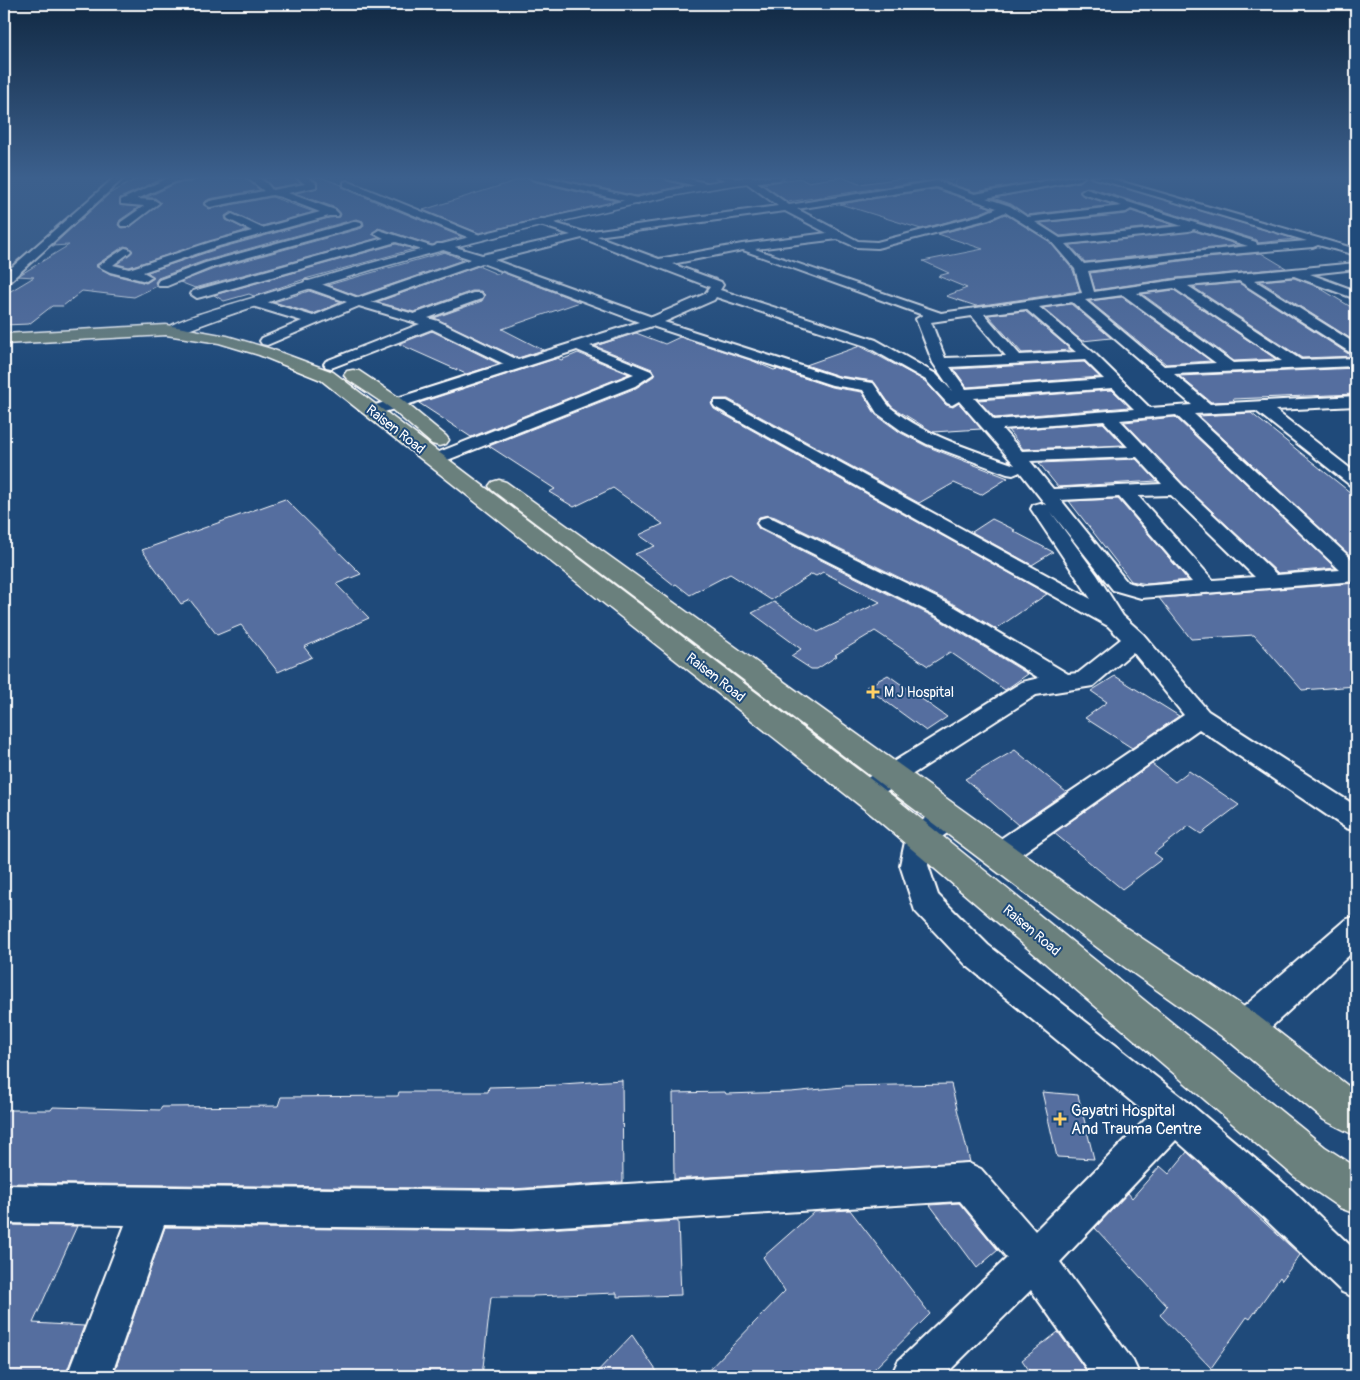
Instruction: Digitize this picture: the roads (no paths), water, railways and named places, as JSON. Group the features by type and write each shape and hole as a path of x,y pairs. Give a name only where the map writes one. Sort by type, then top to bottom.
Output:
{"main road":[{"name":"Raisen Road","path":"4,332 181,327 236,332 267,341 346,370 383,407 865,792 1310,1162 1356,1192"},
{"name":"Raisen Road","path":"4,339 181,327 265,352 327,376 383,407"},
{"name":"Raisen Road","path":"444,456 892,775 1115,940 1244,1029 1339,1105 1356,1115"}],"street":[{"path":"4,280 47,241"},
{"path":"132,272 225,241"},
{"path":"163,283 209,265 294,241"},
{"path":"189,291 385,241"},
{"path":"405,241 482,259 652,322 837,382 868,386 883,410 908,428 933,440 1015,463 1142,452"},
{"path":"181,327 309,284 460,241"},
{"path":"267,341 358,302 482,259 556,241"},
{"path":"383,407 652,322 710,297 717,285 600,241"},
{"path":"658,264 742,247 787,241"},
{"path":"851,241 856,244 877,245 891,241"},
{"path":"1056,242 1062,241"},
{"path":"1242,241 1266,249"},
{"path":"1056,242 1081,268 1082,297 1207,409"},
{"path":"1081,268 1196,254 1266,249 1322,242 1356,252"},
{"path":"742,247 941,317"},
{"path":"125,251 104,266 113,270 132,272 240,307"},
{"path":"1196,254 1243,272 1356,260"},
{"path":"1116,621 991,425 962,394 940,363 923,319 1176,284 1356,266"},
{"path":"1297,273 1356,295"},
{"path":"1241,277 1356,350"},
{"path":"1334,288 1356,280"},
{"path":"309,284 358,302 433,324 517,366"},
{"path":"1176,284 1297,364"},
{"path":"1334,288 1356,302"},
{"path":"1126,291 1230,368"},
{"path":"713,292 871,343 931,377 1004,458 1015,463 1048,495 1120,586 1141,592 1208,588 1356,574"},
{"path":"416,318 477,296"},
{"path":"254,302 315,321"},
{"path":"1028,304 1089,356 1147,413"},
{"path":"975,312 1017,360"},
{"path":"331,364 433,324"},
{"path":"1322,330 1348,329"},
{"path":"444,456 630,383 646,374 578,346"},
{"path":"940,363 1089,356"},
{"path":"1162,370 1356,362"},
{"path":"962,394 1118,384"},
{"path":"991,425 1180,410 1348,402 1356,413"},
{"path":"721,404 1116,621 1135,639 1199,717 1356,820"},
{"path":"1261,406 1356,481"},
{"path":"1180,410 1356,574"},
{"path":"1108,416 1176,489 1272,582"},
{"path":"1048,495 1176,489"},
{"path":"1123,492 1208,588"},
{"path":"767,523 947,612 1064,683"},
{"path":"865,792 1030,688 1085,680 1135,639"},
{"path":"1000,854 1199,717"},
{"path":"949,817 920,837 914,864 926,902 977,955 1175,1115 1278,1204 1356,1278"},
{"path":"1244,1029 1356,930"},
{"path":"914,1376 1034,1260 1175,1115"},
{"path":"6,1208 152,1206 512,1210 968,1182 1034,1260 1118,1376"},
{"path":"89,1376 152,1206"}],"place":[{"name":"M J Hospital","path":"873,692"},
{"name":"Gayatri Hospital And Trauma Centre","path":"1060,1119"}]}
